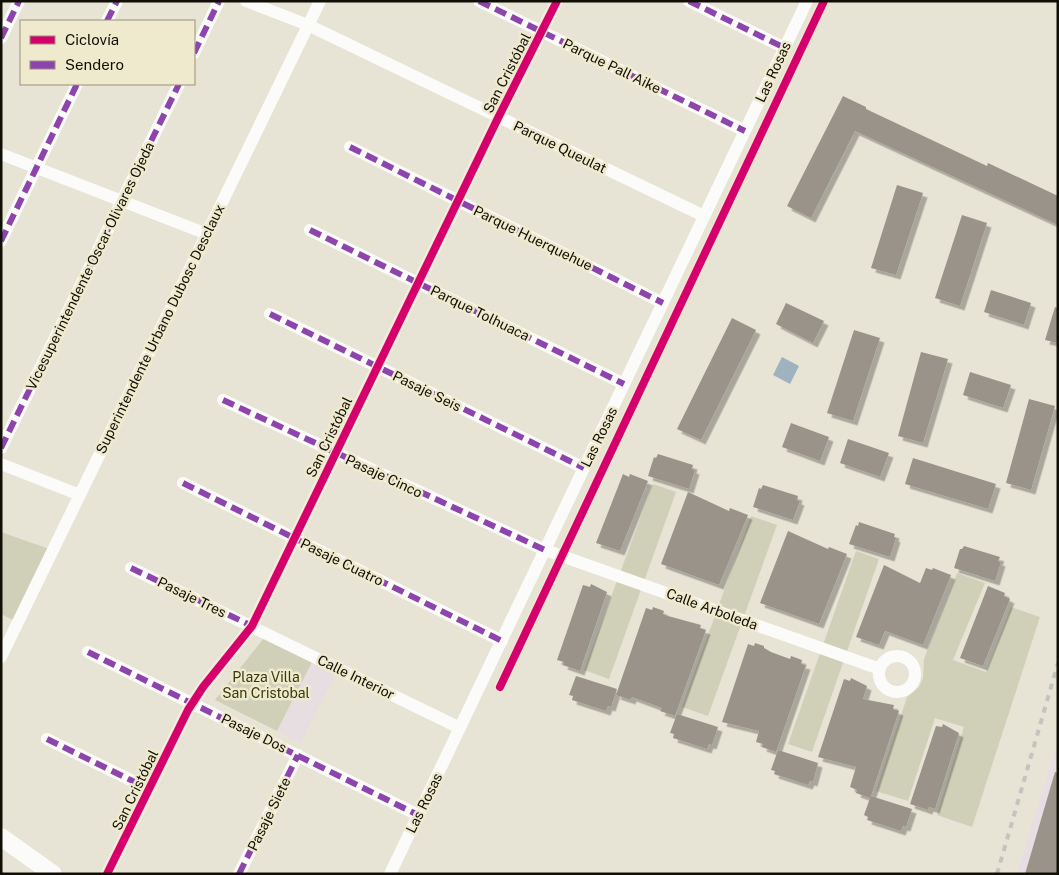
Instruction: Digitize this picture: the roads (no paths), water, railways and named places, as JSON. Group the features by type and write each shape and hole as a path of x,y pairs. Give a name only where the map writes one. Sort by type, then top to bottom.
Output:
{"main road":[{"path":"1,837 53,874"}],"street":[{"path":"1,38 19,1"},
{"path":"108,20 117,1"},
{"path":"195,51 219,1"},
{"name":"Parque Queulat","path":"246,1 308,25 704,216"},
{"name":"Superintendente Urbano Dubosc Desclaux","path":"1,657 320,1"},
{"name":"Parque Pall Aike","path":"479,1 746,130"},
{"name":"San Cristóbal","path":"107,874 192,703 252,626 498,118 557,1"},
{"path":"689,1 785,48"},
{"name":"Las Rosas","path":"390,874 807,1"},
{"path":"1,241 77,85"},
{"name":"Vicesuperintendente Oscar Olivares Ojeda","path":"1,448 179,85"},
{"name":"Parque Huerquehue","path":"350,147 663,302"},
{"path":"1,154 207,234"},
{"name":"Parque Tolhuaca","path":"310,230 624,384"},
{"name":"Pasaje Seis","path":"270,314 584,468"},
{"name":"Pasaje Cinco","path":"223,400 545,550"},
{"path":"1,464 80,495"},
{"name":"Pasaje Cuatro","path":"183,484 502,641"},
{"name":"Calle Arboleda","path":"545,550 880,669"},
{"name":"Pasaje Tres","path":"131,568 252,626"},
{"name":"Calle Interior","path":"252,626 460,728"},
{"name":"Pasaje Dos","path":"88,652 418,815"},
{"path":"47,739 149,789"},
{"name":"Pasaje Siete","path":"239,874 298,755"}],"water":[{"path":"782,357 799,366 790,384 773,375"}],"railway":[{"path":"997,874 1058,663"}],"park label":[{"name":"Plaza Villa San Cristobal","path":"266,686"}]}
